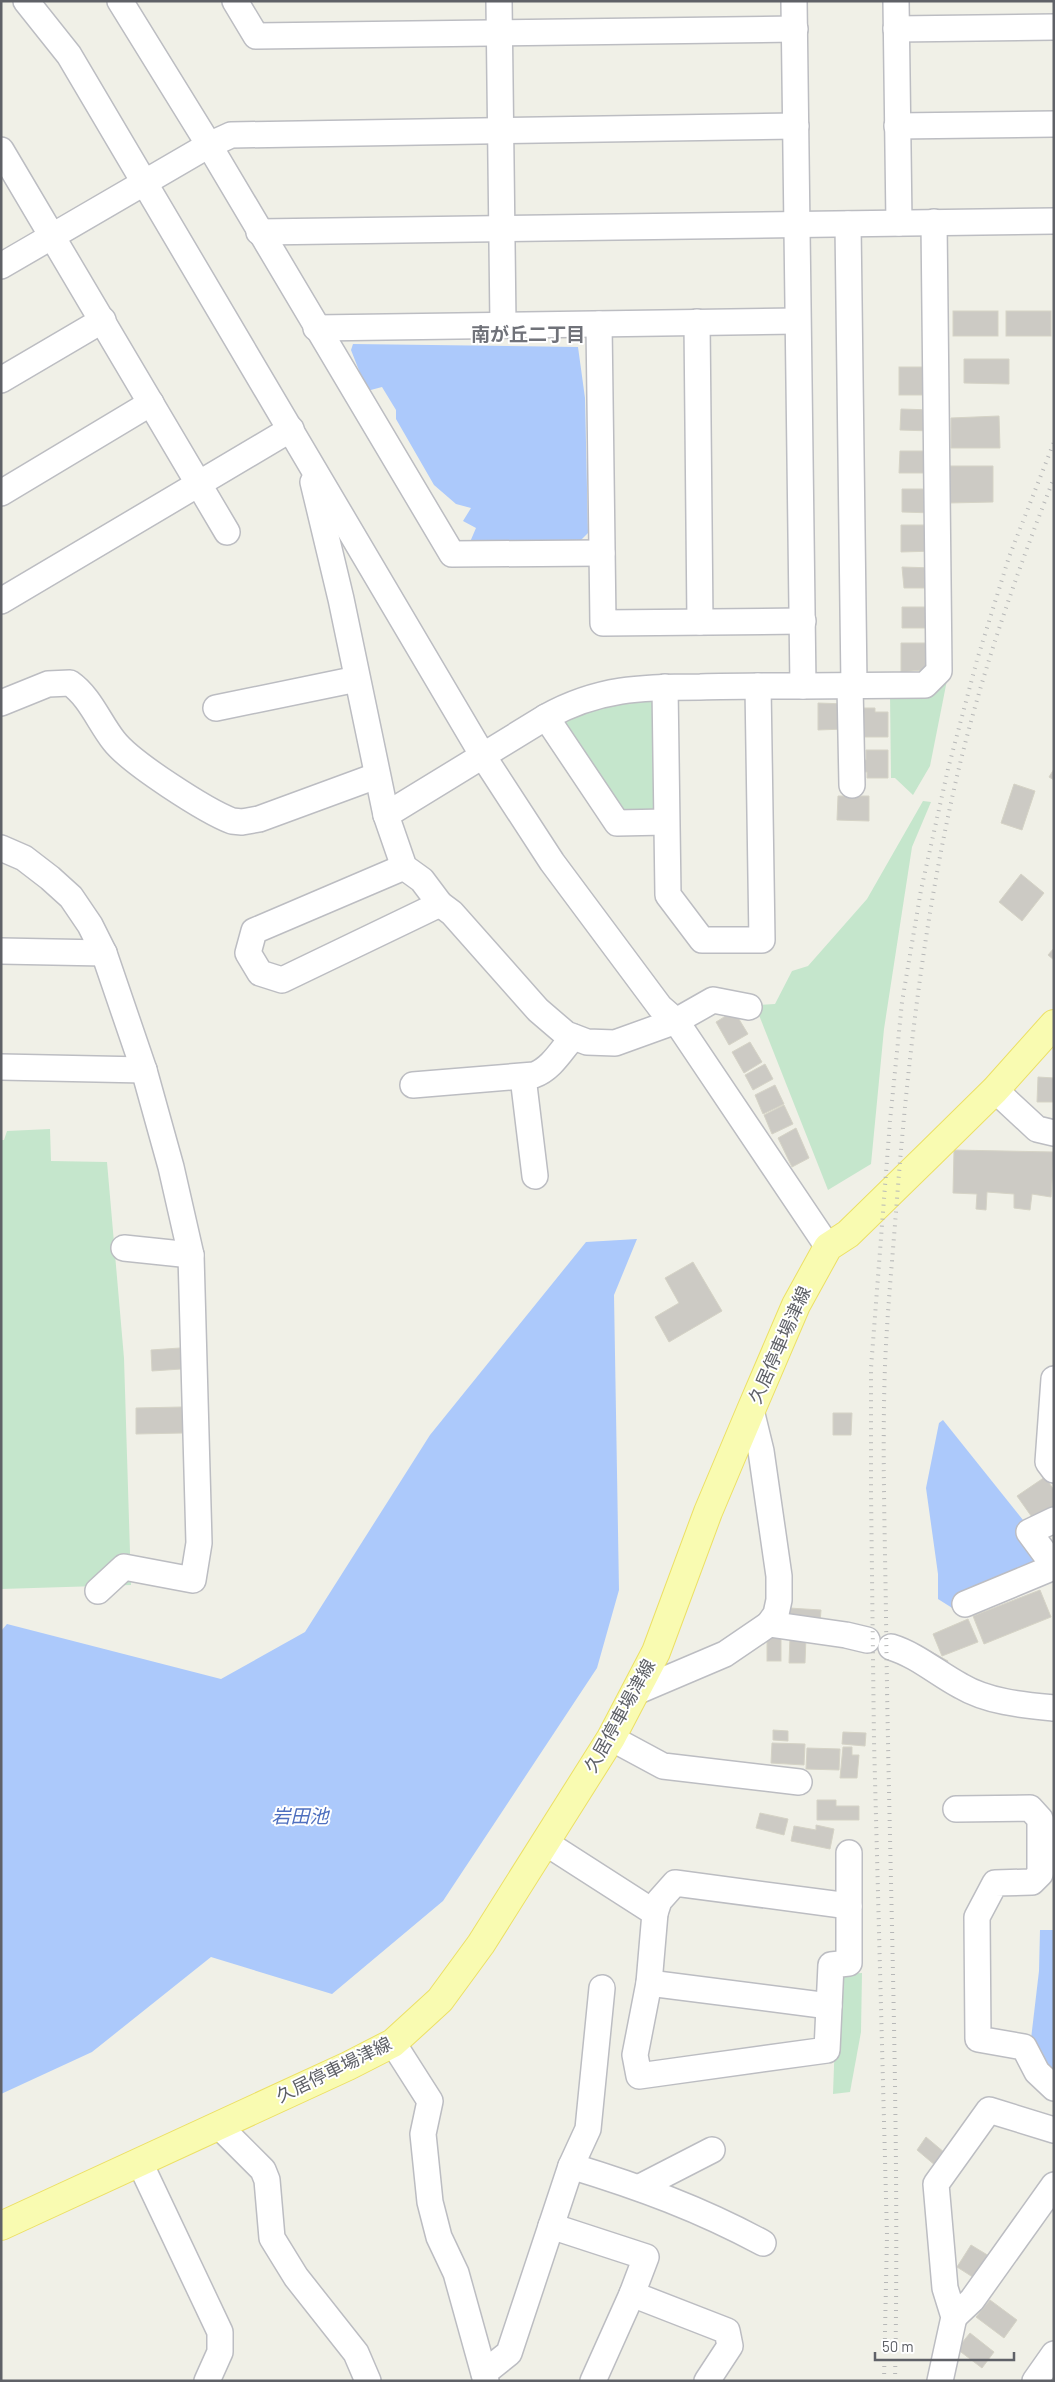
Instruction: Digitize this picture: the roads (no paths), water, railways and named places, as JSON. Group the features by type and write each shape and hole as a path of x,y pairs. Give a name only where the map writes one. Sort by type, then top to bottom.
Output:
{"main road":[{"name":"久居停車場津線","path":"1,2226 140,2163 393,2043 440,2000 481,1944 546,1843 638,1691 656,1652 708,1512 796,1305 828,1248 848,1234 995,1090 1054,1024"}],"street":[{"path":"26,1 69,55 369,560 483,756 552,862 660,1007 676,1021 828,1248"},
{"path":"120,1 209,145 452,554 602,553"},
{"path":"235,1 256,36 794,29"},
{"path":"499,1 503,324"},
{"path":"794,1 797,321 804,686"},
{"path":"896,1 899,223"},
{"path":"896,29 1054,27"},
{"path":"898,126 1054,124"},
{"path":"1,266 209,145 231,135 796,126"},
{"path":"2,154 53,236 199,484 202,493 227,532"},
{"path":"259,232 1054,221"},
{"path":"386,815 570,703 605,692 630,688 665,687 925,686 938,671 934,222"},
{"path":"848,224 852,785"},
{"path":"1,380 102,320"},
{"path":"316,328 797,321"},
{"path":"697,322 700,622"},
{"path":"599,324 603,623 803,621"},
{"path":"1,493 151,403"},
{"path":"1,601 291,429"},
{"path":"307,458 342,599 376,776 386,815 404,867 422,880 440,904 452,913 538,1010 566,1034 573,1037 587,1042 615,1043 676,1021 713,1000 749,1007"},
{"path":"342,599 347,573 369,560"},
{"path":"216,708 357,679"},
{"path":"1,703 48,684 70,683 83,694 114,742 134,761 232,821 242,822 259,819 376,776"},
{"path":"665,687 668,895 702,940 762,940 758,686"},
{"path":"546,717 617,823 666,822"},
{"path":"1,848 24,858 50,878 71,898 90,925 104,953 144,1070 171,1167 191,1255 199,1543 194,1580 124,1567 98,1591"},
{"path":"404,867 254,931 248,953 260,973 282,980 440,904"},
{"path":"1,951 104,953"},
{"path":"413,1085 523,1077 543,1072 573,1037"},
{"path":"1,1068 144,1070"},
{"path":"523,1077 535,1176"},
{"path":"995,1090 1037,1129 1054,1133"},
{"path":"124,1248 191,1255"},
{"path":"1054,1379 1048,1462 1054,1470"},
{"path":"638,1691 725,1654 769,1624 776,1614 779,1600 779,1576 761,1451 751,1410"},
{"path":"965,1604 1054,1567 1029,1532 1054,1520"},
{"path":"769,1624 846,1635 867,1640"},
{"path":"891,1647 920,1660 961,1686 983,1697 1054,1708"},
{"path":"611,1738 663,1766 799,1782"},
{"path":"956,1809 1030,1808 1040,1818 1047,1833 1040,1874 1032,1882 995,1883 977,1917 978,2039 1024,2047 1037,2072 1054,2088"},
{"path":"546,1843 655,1913"},
{"path":"849,1853 849,1906 849,1963 831,1964 827,2050 639,2076 635,2055 649,1983 655,1913 659,1901 675,1883 849,1906"},
{"path":"649,1983 829,2006"},
{"path":"393,2043 430,2101 423,2134 430,2202 439,2237 456,2273 485,2377 509,2353 571,2166 588,2129 602,1988"},
{"path":"940,2381 954,2317 945,2288 936,2184 989,2110 1054,2130"},
{"path":"218,2126 262,2170 267,2180 272,2238 296,2277 356,2353 368,2381"},
{"path":"640,2187 712,2150"},
{"path":"140,2163 220,2332 220,2352 207,2381"},
{"path":"571,2166 640,2187 716,2218 764,2243"},
{"path":"954,2317 972,2300 1054,2185"},
{"path":"551,2226 646,2257 594,2381"},
{"path":"632,2294 727,2331 730,2346 707,2381"},
{"path":"1035,2381 1054,2354"}],"water":[{"path":"353,344 578,347 585,398 588,533 580,541 470,542 476,528 463,521 471,508 456,504 434,485 396,419 396,410 382,387 367,391 351,350"},
{"name":"岩田池","path":"637,1239 614,1295 619,1590 597,1668 443,1901 332,1994 211,1957 92,2052 1,2094 1,1631 7,1624 221,1679 305,1632 430,1435 586,1242"},
{"path":"943,1420 1027,1525 1045,1560 957,1611 938,1599 938,1574 926,1488 939,1423"},
{"path":"1040,1930 1054,1930 1054,2074 1045,2065 1031,2039 1039,1971"}],"railway":[{"path":"884,2381 887,2235 874,1741 871,1368 890,1121 902,1002 921,890 948,769 977,660 1009,557 1054,442"},
{"path":"895,2381 895,2094 887,1713 884,1429 887,1328 900,1157 911,1046 926,936 958,772 978,697 1001,624 1026,550 1054,478"}],"district":[{"name":"南が丘二丁目","path":"528,334"}]}
